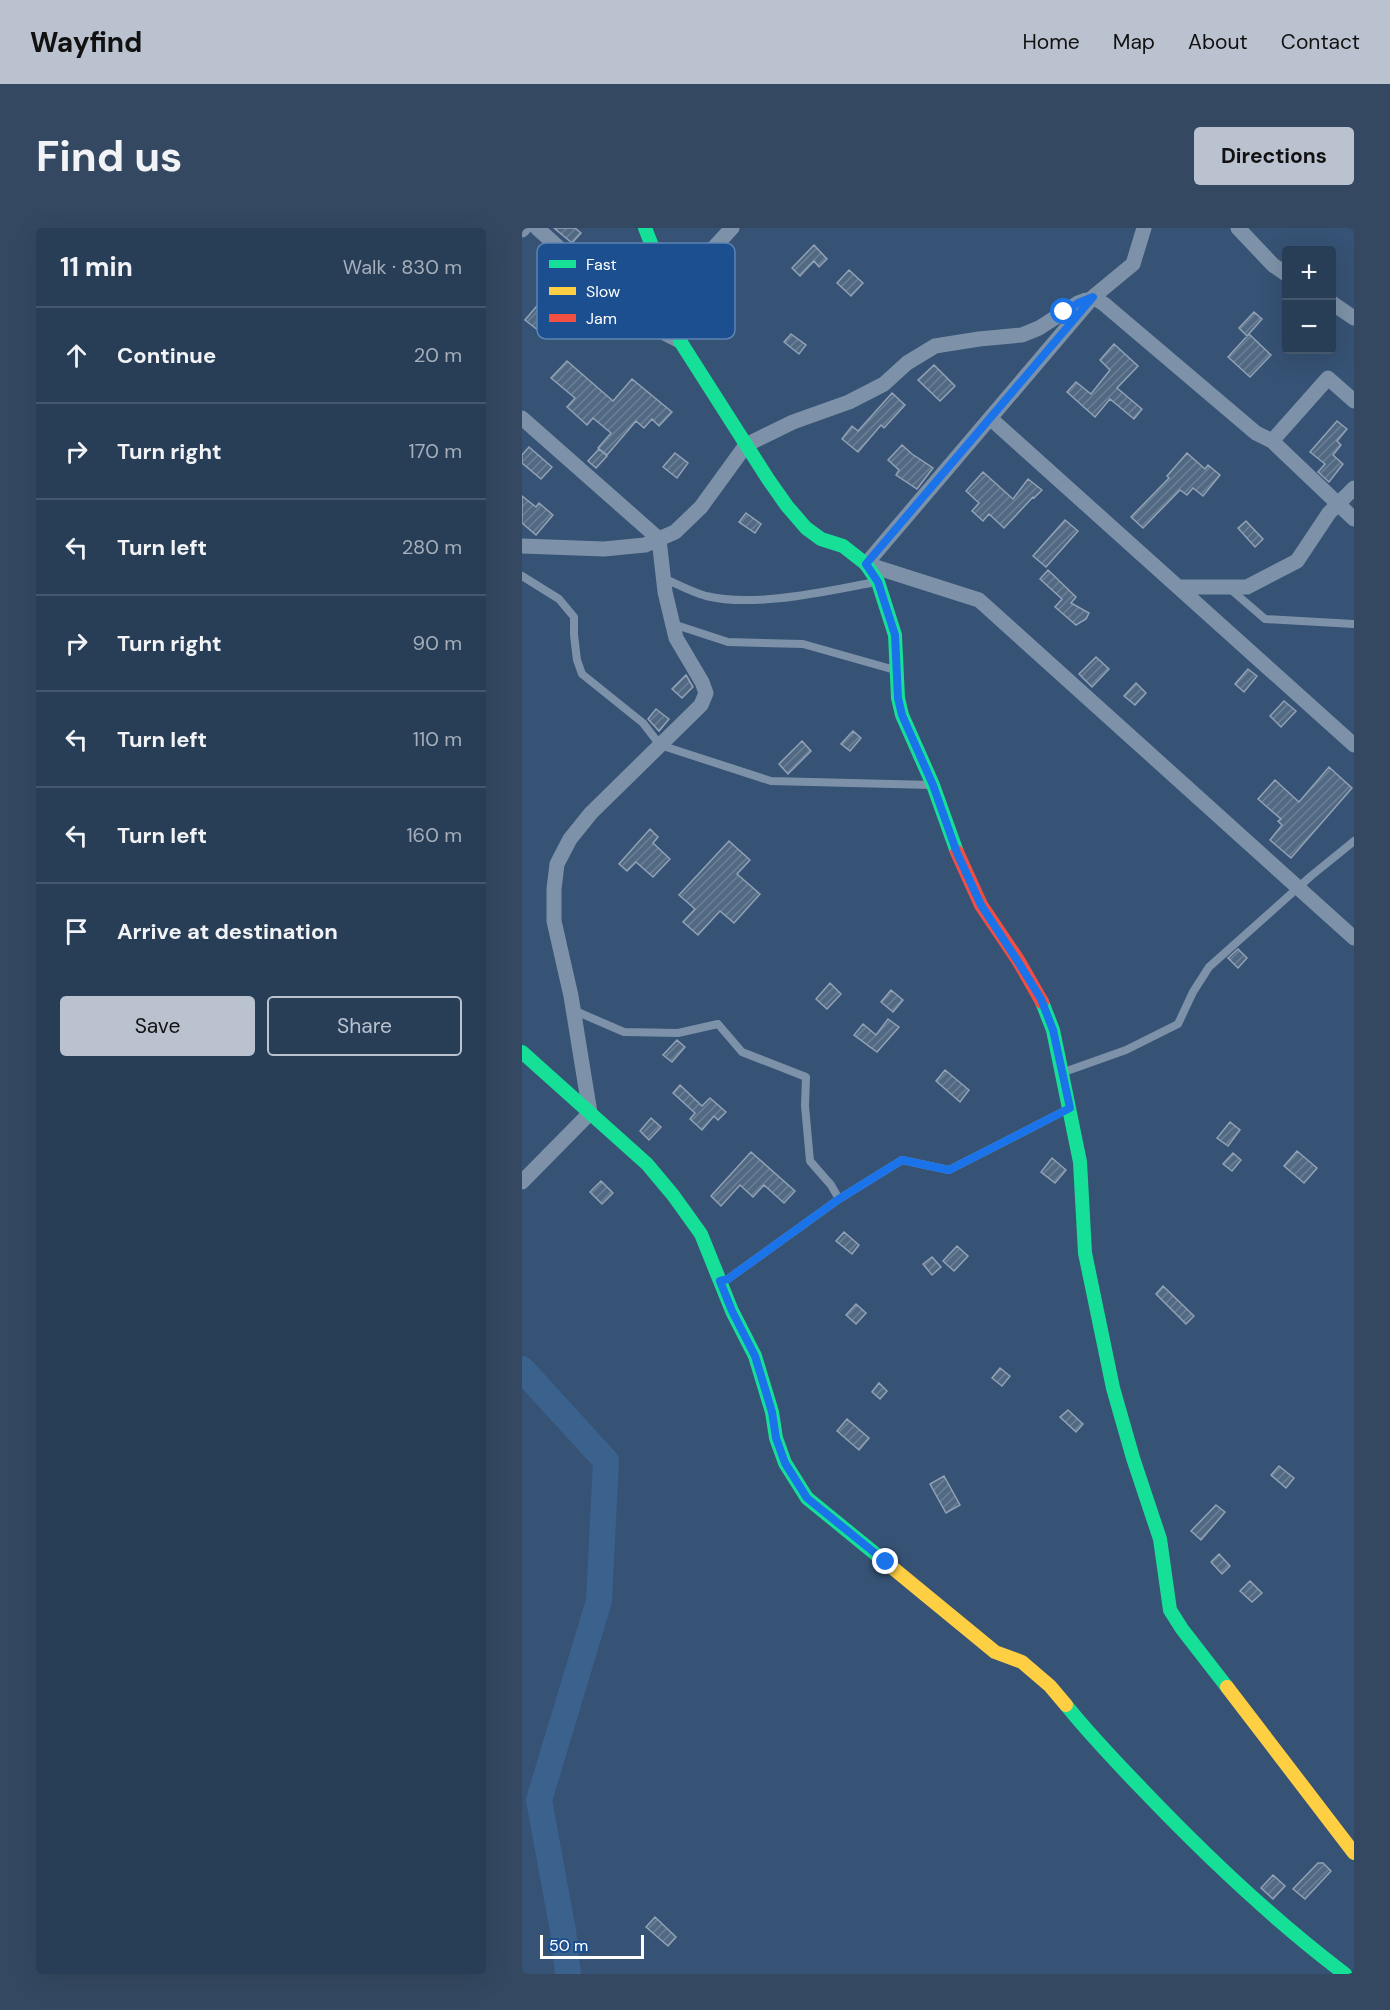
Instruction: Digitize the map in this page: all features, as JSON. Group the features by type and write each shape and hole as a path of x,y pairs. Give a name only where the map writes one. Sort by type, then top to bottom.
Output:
{"street":[{"path":"537,228 554,243"},
{"path":"645,228 651,243"},
{"path":"718,243 732,228"},
{"path":"866,564 1093,297 1133,264 1144,228"},
{"path":"1238,228 1273,265 1282,271"},
{"path":"1093,297 1256,433 1272,441 1354,519"},
{"path":"522,546 604,549 645,545 659,539 675,531 701,507 746,445 793,422 849,402 884,384 907,363 935,346 1022,335 1093,297"},
{"path":"1336,306 1354,318"},
{"path":"676,339 680,341 717,395 746,445 787,506 806,528 821,539 843,546 866,564 878,582 895,635 898,698 902,715 933,785 957,853 981,905 1041,999 1053,1030 1080,1162 1085,1253 1113,1388 1160,1539 1170,1610 1182,1629 1354,1853"},
{"path":"1272,441 1328,378 1354,401"},
{"path":"522,418 659,539 663,578 675,638 702,682 706,693 701,705 591,813 570,839 556,864 554,921 573,1010 590,1113"},
{"path":"990,418 1354,745"},
{"path":"1179,587 1247,587 1297,561 1329,513 1354,488"},
{"path":"866,564 979,600 1354,938"},
{"path":"522,1052 647,1164 701,1234 732,1311 755,1356 772,1412 776,1438 785,1463 807,1498 995,1652 1022,1662 1050,1686 1086,1730 1200,1850 1294,1935 1345,1974"},
{"path":"522,1182 590,1113"}],"lane":[{"path":"522,576 559,599 574,617 576,651 582,674 644,723 660,745 771,781 933,785"},
{"path":"663,578 706,596 744,600 792,597 878,582"},
{"path":"1228,587 1265,619 1354,624"},
{"path":"672,623 728,642 803,644 896,671"},
{"path":"1062,1073 1126,1050 1178,1023 1193,992 1209,968 1298,887 1354,842"},
{"path":"573,1010 624,1032 678,1033 718,1023 742,1052 806,1077 805,1106 810,1161 831,1185 839,1199"},
{"path":"720,1281 728,1279 839,1199 902,1160 949,1170 1070,1108"}],"building":[{"path":"554,228 575,228 581,233 572,243"},
{"path":"814,245 827,259 819,267 814,261 800,276 792,268"},
{"path":"849,270 863,283 851,296 837,283"},
{"path":"537,306 537,329 525,320"},
{"path":"1254,312 1262,319 1247,336 1239,328"},
{"path":"791,334 806,345 799,354 784,342"},
{"path":"1249,334 1271,355 1250,377 1228,357"},
{"path":"1114,344 1138,366 1117,388 1142,409 1134,419 1110,399 1095,417 1067,392 1076,382 1091,394 1110,370 1100,360"},
{"path":"567,361 613,401 632,379 672,412 659,426 652,419 644,428 636,421 607,455 598,448 611,433 593,418 587,425 567,407 575,398 551,378"},
{"path":"934,365 955,386 940,401 918,380"},
{"path":"892,393 905,405 884,428 881,425 858,452 842,439 852,426 858,431"},
{"path":"1337,421 1347,429 1337,441 1341,445 1333,455 1343,464 1329,482 1318,472 1325,464 1310,452"},
{"path":"902,445 933,468 917,489 896,475 899,470 888,460"},
{"path":"529,447 552,467 541,479 522,463 522,455"},
{"path":"599,449 607,456 596,468 588,461"},
{"path":"675,453 688,463 677,478 663,467"},
{"path":"1187,453 1205,469 1208,465 1220,475 1203,496 1193,488 1187,495 1180,490 1143,528 1131,517 1169,478 1167,476"},
{"path":"983,472 1013,499 1028,479 1042,490 1004,528 989,514 983,521 972,511 979,503 966,491"},
{"path":"522,496 536,507 539,503 553,515 536,535 522,523"},
{"path":"746,513 761,524 755,533 739,522"},
{"path":"1065,520 1078,531 1046,567 1033,556"},
{"path":"1246,521 1263,539 1255,547 1238,528"},
{"path":"1048,570 1076,597 1071,603 1089,613 1086,619 1076,625 1055,607 1062,599 1040,579"},
{"path":"1096,657 1109,669 1092,687 1079,674"},
{"path":"1248,669 1257,676 1244,692 1235,684"},
{"path":"686,675 693,687 682,698 672,689"},
{"path":"1136,683 1146,693 1135,705 1124,696"},
{"path":"1284,701 1296,711 1281,727 1270,716"},
{"path":"656,709 669,719 659,731 648,719"},
{"path":"853,731 861,738 850,751 841,744"},
{"path":"802,741 811,751 788,774 779,764"},
{"path":"1329,767 1352,788 1291,858 1270,840 1282,825 1278,821 1281,819 1258,799 1275,780 1299,802"},
{"path":"650,829 658,837 653,843 670,859 653,877 636,862 627,871 619,864"},
{"path":"729,841 750,860 737,874 760,894 734,923 720,911 698,935 683,922 695,909 679,895"},
{"path":"1238,949 1247,958 1238,968 1228,958"},
{"path":"830,983 841,994 827,1009 816,999"},
{"path":"891,990 903,1000 893,1012 881,1002"},
{"path":"888,1019 899,1027 877,1052 854,1035 863,1024 876,1035"},
{"path":"677,1040 685,1047 672,1062 663,1055"},
{"path":"945,1070 969,1090 960,1102 936,1081"},
{"path":"680,1085 702,1106 710,1098 726,1112 718,1120 714,1116 702,1130 690,1119 695,1113 673,1093"},
{"path":"651,1118 661,1127 649,1140 640,1131"},
{"path":"1230,1122 1240,1130 1228,1146 1217,1138"},
{"path":"1297,1151 1317,1168 1304,1183 1284,1166"},
{"path":"751,1152 795,1191 784,1203 764,1185 753,1197 740,1185 721,1206 711,1196"},
{"path":"1233,1153 1241,1160 1232,1171 1223,1164"},
{"path":"1052,1158 1066,1170 1055,1183 1041,1172"},
{"path":"601,1181 613,1193 602,1204 590,1192"},
{"path":"844,1232 859,1245 852,1254 836,1241"},
{"path":"957,1246 968,1256 954,1271 943,1261"},
{"path":"932,1257 941,1267 932,1275 923,1264"},
{"path":"1163,1286 1194,1316 1186,1324 1156,1294"},
{"path":"856,1304 866,1313 856,1324 846,1315"},
{"path":"1000,1368 1010,1376 1002,1386 992,1378"},
{"path":"879,1383 887,1391 880,1399 872,1392"},
{"path":"1068,1410 1083,1424 1076,1432 1060,1417"},
{"path":"847,1419 869,1438 859,1450 837,1431"},
{"path":"1279,1466 1294,1478 1286,1488 1271,1475"},
{"path":"944,1476 960,1505 946,1513 930,1484"},
{"path":"1216,1505 1225,1512 1201,1540 1191,1531"},
{"path":"1219,1554 1230,1566 1222,1574 1211,1562"},
{"path":"1250,1581 1262,1593 1252,1602 1240,1591"},
{"path":"1318,1863 1323,1863 1331,1871 1305,1899 1293,1889"},
{"path":"1273,1875 1285,1886 1273,1899 1261,1888"},
{"path":"655,1917 676,1937 668,1946 646,1927"}],"waterway":[{"path":"522,1369 606,1461 599,1601 539,1800 563,1931 568,1974"}],"traffic: fast":[{"path":"645,228 651,243"},
{"path":"680,339 787,506 806,528 821,539 843,546 866,564 878,582 895,635 898,698 902,715 933,785 957,852"},
{"path":"1042,1002 1053,1030 1080,1162 1085,1253 1113,1388 1160,1539 1170,1610 1227,1687"},
{"path":"522,1052 647,1164 701,1234 732,1311 755,1356 772,1412 776,1438 785,1463 807,1498 883,1560"},
{"path":"1066,1705 1123,1769 1216,1863 1265,1909 1345,1974"}],"traffic: slow":[{"path":"883,1560 995,1652 1022,1662 1050,1686 1066,1705"},
{"path":"1227,1687 1354,1853"}],"traffic: jam":[{"path":"957,852 981,905 1018,960 1042,1002"}],"route":[{"path":"886,1562 807,1498 785,1463 776,1438 772,1412 755,1356 732,1311 720,1281 728,1279 839,1199 902,1160 949,1170 1070,1108 1053,1030 1041,999 981,905 957,853 933,785 902,715 898,698 895,635 885,599 878,582 866,564 1093,297 1064,312"}]}
